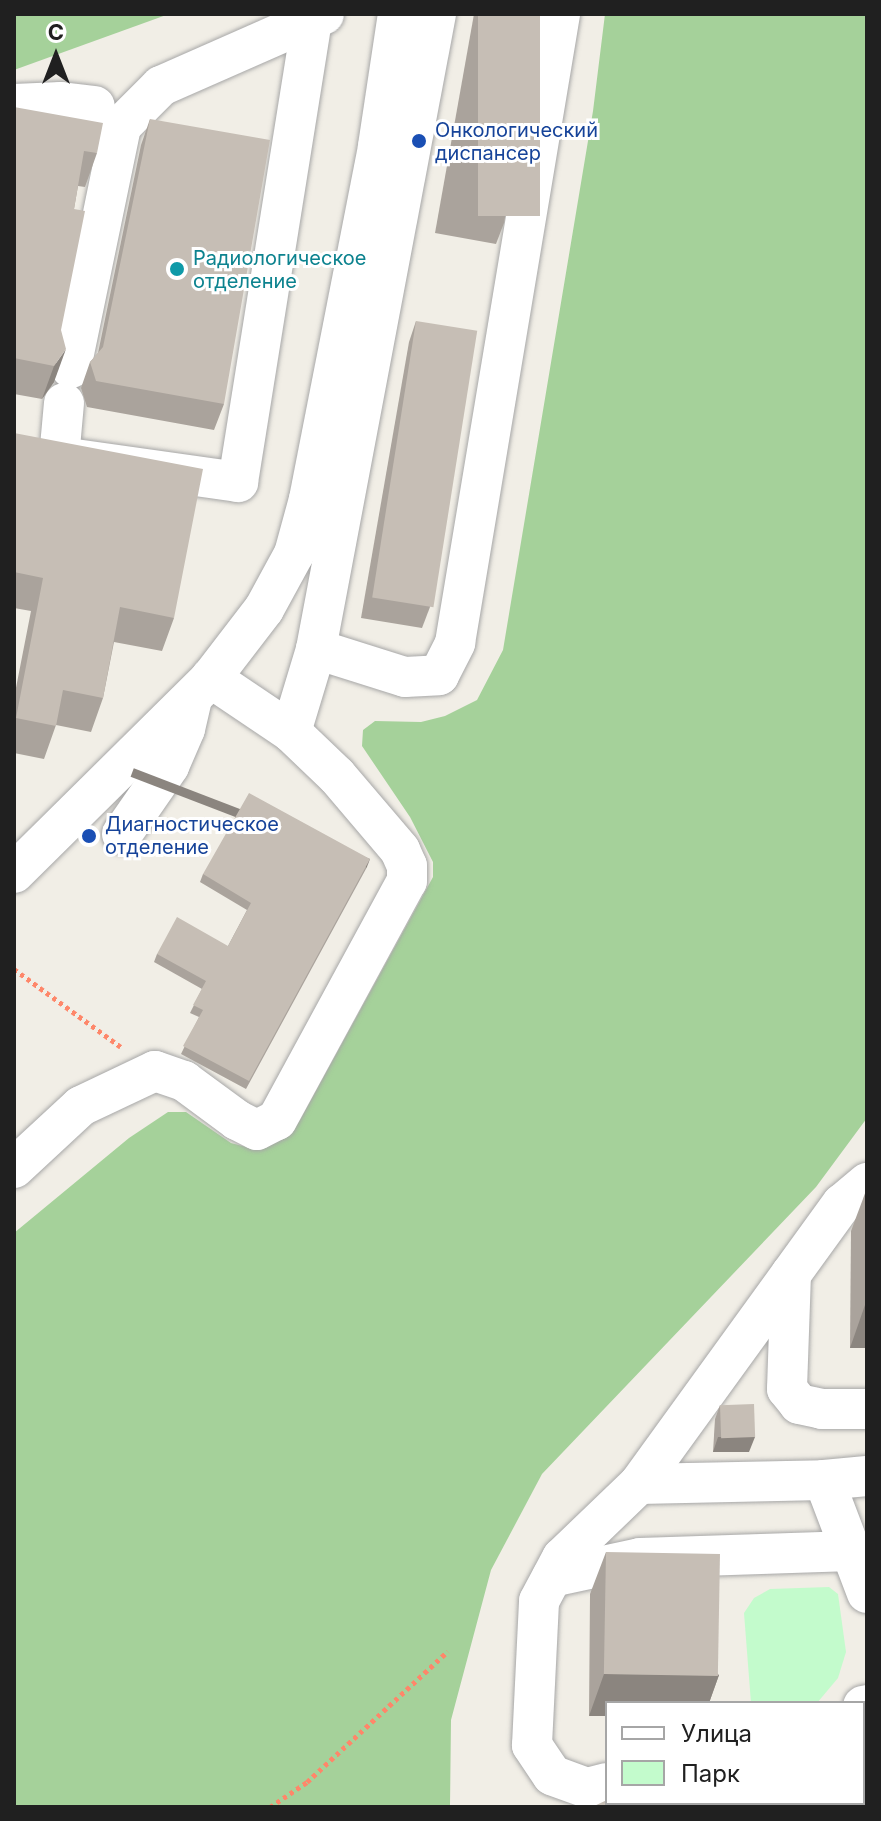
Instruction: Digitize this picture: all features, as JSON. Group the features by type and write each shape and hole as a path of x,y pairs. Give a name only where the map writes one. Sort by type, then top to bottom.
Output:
{"lane":[{"path":"17,864 71,820 202,686 264,609 300,536 378,146 398,14"},
{"path":"291,732 316,649 436,14"},
{"path":"316,649 405,677 439,675 455,643 560,14"},
{"path":"318,17 238,482 68,458 60,447 68,386 121,126 161,86 318,17"},
{"path":"14,104 61,102 95,106"},
{"path":"249,138 294,145"},
{"path":"14,1168 81,1106 155,1071 184,1081 237,1120 257,1130 277,1120 407,881 407,866 400,850 337,776 291,732 202,686"},
{"path":"122,834 169,766 202,686"},
{"path":"605,1784 587,1788 552,1775 532,1745 539,1601 562,1558 639,1484 842,1204 867,1183"},
{"path":"791,1274 787,1389 799,1404 822,1409 867,1409"},
{"path":"639,1484 824,1480 867,1476"},
{"path":"824,1480 867,1593"},
{"path":"552,1577 595,1564 640,1558 852,1551"}],"path":[{"path":"14,969 155,1071"},
{"path":"270,1807 307,1782 448,1651"}],"green space":[{"path":"14,14 169,14 14,70"},
{"path":"605,14 867,14 867,1118 816,1187 542,1474 491,1570 451,1720 450,1807 14,1807 14,1233 129,1138 168,1112 186,1112 231,1143 254,1149 299,1122 433,877 433,862 410,817 362,746 363,730 375,721 421,722 445,716 477,700 503,650 593,111"},
{"path":"829,1587 838,1594 846,1652 838,1678 819,1701 751,1701 744,1613 754,1598 770,1589"}],"building":[{"path":"478,14 540,14 540,216 478,216"},
{"path":"14,107 103,123 97,153 84,151 74,209 85,211 61,330 66,349 54,366 14,358"},
{"name":"Радиологическое отделение","path":"150,119 270,140 224,404 96,381 90,362 103,347"},
{"path":"416,321 477,331 433,607 372,598"},
{"path":"14,433 203,469 174,618 120,607 103,698 63,690 56,726 16,718 43,578 14,572"},
{"path":"249,793 370,859 249,1081 183,1046 203,1010 193,1005 206,981 157,954 177,917 228,946 251,903 203,874"},
{"path":"867,1188 867,1305 865,1305"},
{"path":"754,1404 755,1437 721,1438 720,1405"},
{"path":"606,1552 720,1554 718,1676 604,1674"},
{"path":"867,1721 867,1763 865,1763"},
{"path":"605,1801 605,1805 702,1805 697,1807 592,1807"}],"place":[{"name":"Онкологический диспансер","path":"419,141"},
{"name":"Радиологическое отделение","path":"177,269"},
{"name":"Диагностическое отделение","path":"89,836"}]}
